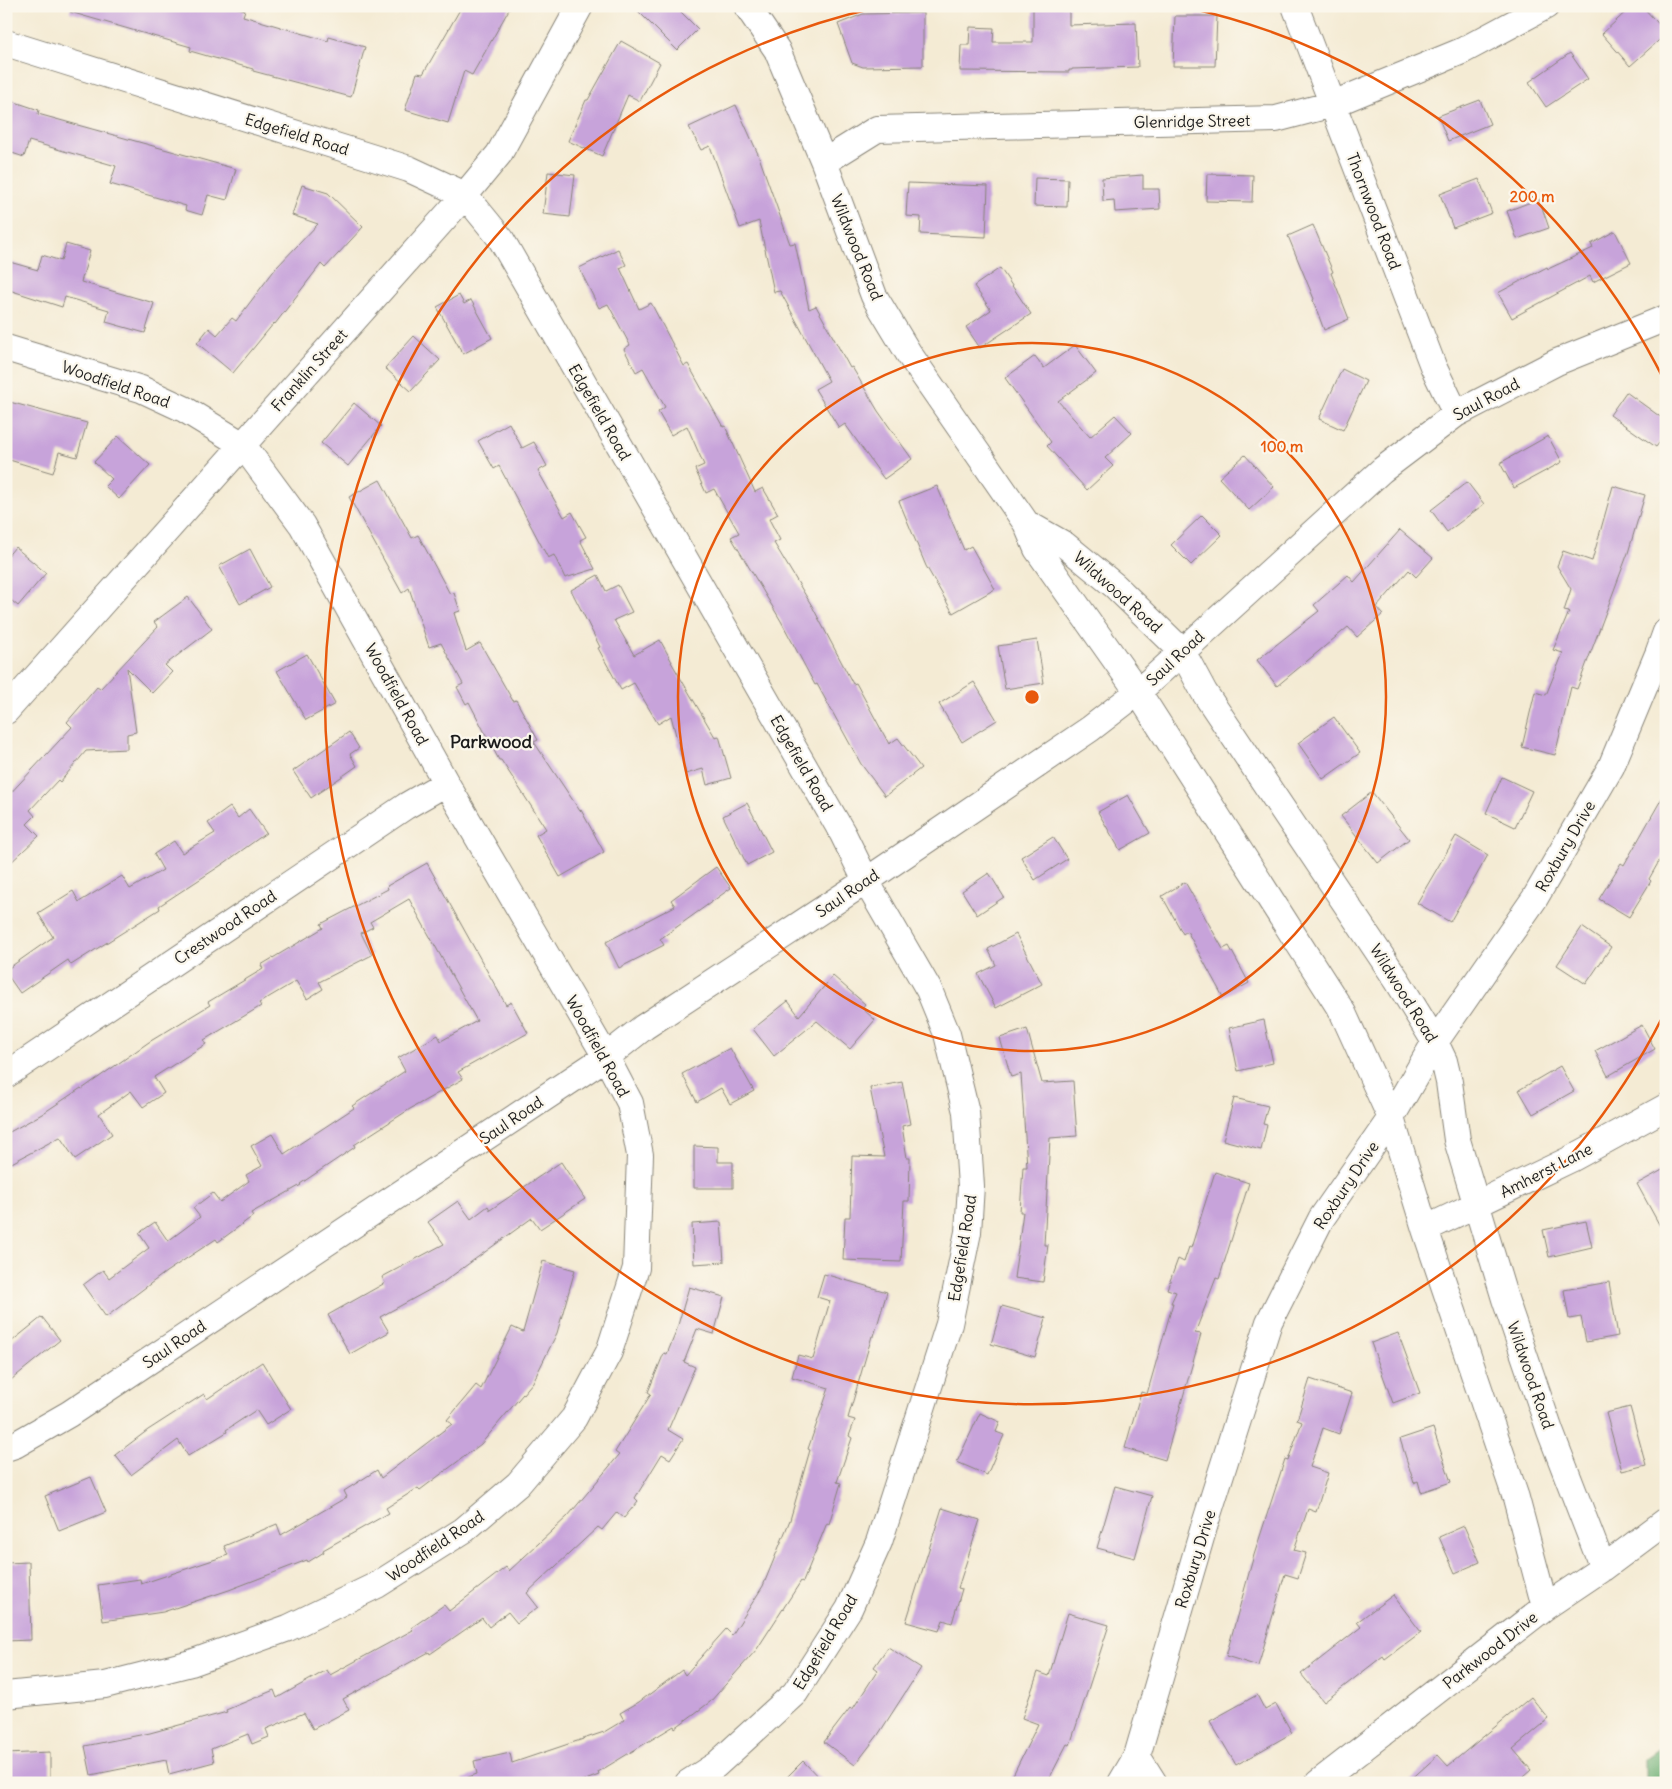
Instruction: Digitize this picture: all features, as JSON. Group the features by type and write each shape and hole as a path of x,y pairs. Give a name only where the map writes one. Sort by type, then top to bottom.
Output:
{"street":[{"name":"Franklin Street","path":"6,711 466,195 499,154 580,6"},
{"name":"Wildwood Road","path":"747,6 777,50 824,162 874,296 909,354 1026,523 1037,549 1138,692 1343,1013 1391,1118 1425,1229 1516,1498 1545,1607"},
{"name":"Thornwood Road","path":"1296,6 1433,366 1456,414"},
{"name":"Glenridge Street","path":"824,162 877,129 1276,119 1333,104 1462,51 1546,6"},
{"name":"Edgefield Road","path":"6,43 409,169 466,195 501,240 843,834 866,881 929,990 946,1034 966,1112 971,1186 968,1232 946,1333 879,1542 849,1608 795,1693 716,1765 688,1783"},
{"name":"Saul Road","path":"6,1448 15,1445 69,1414 606,1057 644,1027 866,881 1090,729 1138,692 1382,470 1456,414 1556,362 1666,318"},
{"name":"Woodfield Road","path":"6,348 141,389 184,409 243,445 302,525 446,783 606,1057 630,1103 640,1155 636,1268 609,1352 574,1418 518,1484 464,1530 377,1585 288,1628 191,1663 105,1685 6,1695"},
{"name":"Wildwood Road","path":"1026,523 1065,545 1115,586 1182,651 1204,692 1383,958 1435,1042 1444,1061 1449,1082 1452,1116 1457,1140 1505,1299 1550,1431 1603,1568"},
{"name":"Roxbury Drive","path":"1121,1783 1137,1756 1204,1527 1269,1322 1321,1219 1391,1118 1435,1042 1535,898 1606,775 1666,632"},
{"name":"Crestwood Road","path":"6,1074 398,811 446,783"},
{"name":"Amherst Lane","path":"1425,1229 1571,1159 1666,1106"},
{"name":"Parkwood Drive","path":"1318,1783 1545,1607 1603,1568 1666,1521"},
{"path":"1137,1756 1154,1783"}],"green space":[{"path":"1666,1743 1666,1783 1645,1783 1645,1758"}],"building":[{"path":"71,6 232,6 245,10 243,16 328,41 329,37 365,47 351,97 253,71 253,69 190,51 191,47 70,12"},
{"path":"462,6 511,6 472,75 464,71 448,123 405,110 417,73 423,74"},
{"path":"633,6 675,6 698,29 677,50"},
{"path":"1033,6 1069,6 1069,25 1136,23 1138,67 1072,69 1069,72 960,71 961,45 969,45 970,27 994,28 993,42 1033,42"},
{"path":"1632,6 1642,6 1666,34 1630,66 1602,34"},
{"path":"923,13 923,66 863,67 852,63 838,24 863,14"},
{"path":"1175,16 1217,16 1215,66 1173,66"},
{"path":"621,41 660,63 640,101 628,95 602,156 568,141 586,100 588,100"},
{"path":"1570,53 1588,79 1546,107 1529,82"},
{"path":"6,99 39,110 38,114 236,169 227,200 208,195 202,215 185,210 186,206 110,184 116,166 29,141 24,157 6,151"},
{"path":"1480,100 1490,124 1448,141 1438,116"},
{"path":"736,105 758,154 790,244 795,243 809,309 816,306 850,368 852,367 878,411 912,459 884,479 845,424 839,428 815,389 829,381 780,291 774,292 759,221 740,228 710,146 701,150 689,127"},
{"path":"548,172 575,175 570,217 543,214"},
{"path":"1207,174 1253,175 1252,202 1206,201"},
{"path":"1143,175 1143,189 1159,189 1160,209 1115,212 1114,200 1103,201 1102,178"},
{"path":"1035,178 1068,179 1067,207 1034,206"},
{"path":"1479,179 1492,213 1453,228 1440,194"},
{"path":"908,183 988,186 986,237 920,234 921,217 906,216"},
{"path":"302,185 328,193 363,227 325,268 321,264 275,324 233,373 197,343 209,328 217,335 232,318 236,321 276,268 318,224 292,215"},
{"path":"1539,199 1549,228 1517,239 1507,211"},
{"path":"1313,225 1333,272 1331,273 1349,319 1324,330 1314,299 1288,236"},
{"path":"1615,231 1631,263 1593,282 1590,276 1512,318 1498,293 1547,267 1548,269 1593,248 1591,244"},
{"path":"66,244 90,251 81,282 154,303 145,333 106,322 109,310 65,297 62,307 6,289 6,261 38,270 42,255 61,261"},
{"path":"618,249 626,265 620,268 639,309 651,303 684,366 688,364 723,427 725,426 755,492 763,488 778,514 769,519 780,540 774,543 812,606 853,684 856,683 889,744 898,738 921,768 885,796 861,764 817,684 815,685 781,621 731,537 739,533 714,489 706,493 695,469 704,465 687,426 671,435 658,412 665,407 643,368 636,372 624,349 630,345 608,304 599,308 579,268"},
{"path":"1000,268 1031,314 980,348 966,327 991,310 974,286"},
{"path":"459,295 464,304 471,300 492,338 463,354 437,307"},
{"path":"414,336 440,360 411,391 385,368"},
{"path":"1075,345 1096,373 1058,401 1090,437 1115,415 1132,433 1105,458 1113,466 1087,490 1047,446 1051,442 1005,378 1035,356 1044,368"},
{"path":"1342,369 1366,381 1343,430 1319,419"},
{"path":"1626,392 1666,421 1666,434 1656,447 1610,415"},
{"path":"6,401 87,423 77,457 59,452 53,473 6,459"},
{"path":"354,403 381,426 348,466 321,443"},
{"path":"509,423 522,448 534,442 547,466 538,471 564,517 572,512 586,537 580,540 595,569 565,578 554,555 548,558 499,466 494,469 478,441"},
{"path":"118,436 150,465 119,499 105,486 112,479 94,462"},
{"path":"1548,436 1562,462 1514,488 1500,463"},
{"path":"1245,455 1274,487 1249,510 1219,478"},
{"path":"380,480 412,538 418,535 450,594 454,593 460,611 454,613 466,651 480,643 513,701 516,700 538,740 534,742 581,810 604,852 560,877 536,835 546,829 501,760 499,760 469,702 466,704 457,687 463,684 441,643 429,647 409,588 402,593 349,497"},
{"path":"1467,482 1484,504 1447,532 1431,510"},
{"path":"937,486 964,550 971,546 995,589 953,613 926,566 899,501"},
{"path":"1613,486 1645,495 1628,553 1577,689 1571,687 1555,755 1522,747 1535,692 1546,695 1563,653 1553,650 1569,612 1564,611 1571,589 1557,566 1563,551 1592,561"},
{"path":"1202,515 1222,535 1191,565 1171,545"},
{"path":"1400,530 1433,558 1416,577 1409,570 1377,607 1383,614 1357,637 1348,627 1277,686 1257,660 1319,611 1314,605 1348,575 1354,582"},
{"path":"15,547 46,573 18,606 6,596 6,558"},
{"path":"250,549 270,587 240,604 219,566"},
{"path":"598,575 606,591 618,585 632,612 614,620 634,655 660,640 715,737 719,736 731,778 707,785 703,769 686,774 671,716 658,724 634,683 621,690 598,648 600,647 571,590"},
{"path":"188,597 212,629 165,665 172,672 152,693 127,668 136,732 127,734 127,749 86,751 60,782 58,780 30,810 35,816 27,824 39,836 6,867 6,798 72,727 67,722 97,687 100,689 158,627 154,622"},
{"path":"1037,640 1044,683 1005,689 998,646"},
{"path":"307,654 335,704 306,720 277,671"},
{"path":"974,682 997,720 962,742 939,704"},
{"path":"1334,717 1360,753 1323,779 1298,743"},
{"path":"349,732 359,748 350,754 357,766 311,798 293,771"},
{"path":"1502,777 1532,791 1515,827 1486,813"},
{"path":"1666,791 1666,849 1649,879 1651,881 1629,917 1599,899 1621,863 1624,865"},
{"path":"1372,792 1409,839 1378,863 1341,816"},
{"path":"1128,795 1150,833 1120,850 1098,812"},
{"path":"747,803 772,852 747,865 723,816"},
{"path":"230,807 238,818 249,809 266,833 159,906 160,909 71,965 68,960 20,993 6,973 6,970 53,937 38,913 73,891 79,902 122,876 130,889 163,870 154,854 174,841 182,853 215,833 208,823"},
{"path":"1456,836 1488,855 1450,922 1417,903"},
{"path":"1053,837 1067,859 1035,880 1021,857"},
{"path":"427,863 506,1005 511,1002 528,1033 458,1072 463,1079 410,1109 354,1145 355,1147 301,1185 251,1213 253,1216 218,1242 216,1239 166,1272 106,1317 83,1285 103,1270 109,1278 149,1248 139,1233 155,1222 168,1241 200,1217 193,1208 213,1193 220,1202 249,1181 246,1175 262,1166 251,1146 272,1134 284,1154 354,1108 352,1106 405,1071 398,1058 438,1035 441,1041 477,1021 409,899 370,922 373,927 361,933 372,955 319,982 323,989 307,999 296,981 259,1003 261,1006 204,1040 206,1044 154,1077 164,1093 143,1107 131,1091 99,1114 112,1134 75,1159 60,1137 6,1166 6,1134 82,1089 149,1042 210,1005 208,1002 263,969 261,965 323,928 321,924 388,889 387,886"},
{"path":"716,867 731,888 660,939 664,945 619,968 606,942 675,906 671,900"},
{"path":"989,873 1004,897 977,915 962,891"},
{"path":"1185,882 1223,949 1229,946 1249,983 1223,997 1187,931 1183,934 1162,896"},
{"path":"1582,927 1611,947 1586,984 1557,965"},
{"path":"1016,934 1042,984 996,1008 978,974 996,965 988,949"},
{"path":"833,976 865,1004 862,1008 875,1020 850,1049 817,1021 774,1056 753,1029 788,1001 799,1016"},
{"path":"1264,1020 1273,1063 1238,1071 1229,1028"},
{"path":"1642,1025 1655,1049 1608,1076 1595,1051"},
{"path":"1027,1029 1042,1083 1073,1081 1077,1136 1050,1138 1044,1245 1048,1245 1043,1282 1014,1278 1023,1212 1020,1212 1023,1167 1027,1167 1021,1074 1011,1077 1000,1038"},
{"path":"730,1048 754,1091 730,1104 721,1088 697,1102 682,1074"},
{"path":"1560,1066 1574,1091 1533,1114 1519,1090"},
{"path":"902,1082 910,1124 902,1126 907,1158 910,1158 909,1201 904,1201 901,1262 843,1260 845,1217 850,1217 852,1156 884,1157 870,1088"},
{"path":"1234,1098 1268,1106 1263,1124 1267,1125 1261,1150 1223,1140"},
{"path":"694,1146 718,1147 718,1162 733,1162 733,1188 694,1188"},
{"path":"561,1162 585,1199 540,1229 532,1218 442,1283 380,1317 389,1332 350,1354 328,1315 385,1283 382,1277 444,1244 428,1222 458,1201 471,1219 488,1206 490,1210"},
{"path":"1666,1168 1666,1237 1637,1184"},
{"path":"1215,1172 1249,1183 1219,1279 1216,1278 1195,1333 1201,1334 1165,1460 1125,1448 1141,1392 1147,1394 1173,1303 1171,1303 1176,1292 1167,1289 1178,1259 1184,1262 1189,1247 1191,1248"},
{"path":"1586,1221 1592,1247 1549,1257 1543,1230"},
{"path":"721,1222 724,1262 694,1264 692,1224"},
{"path":"543,1261 575,1270 557,1333 533,1382 481,1444 420,1490 418,1488 386,1508 389,1513 323,1550 324,1552 308,1562 307,1560 229,1590 163,1612 103,1621 98,1585 140,1579 141,1584 228,1555 224,1546 277,1524 281,1535 347,1497 344,1491 377,1470 381,1478 452,1424 447,1420 476,1385 481,1389 512,1327 523,1332"},
{"path":"824,1274 887,1292 848,1418 855,1420 849,1436 852,1438 837,1482 841,1483 829,1524 827,1523 803,1582 801,1581 757,1649 710,1702 675,1728 674,1726 598,1772 599,1775 577,1783 464,1783 463,1779 477,1774 474,1761 510,1753 512,1763 604,1732 624,1720 620,1713 639,1702 682,1670 685,1675 726,1629 732,1635 763,1586 790,1520 810,1450 808,1449 829,1388 792,1377 798,1355 813,1359 830,1301 817,1297"},
{"path":"1609,1282 1618,1336 1586,1342 1581,1317 1569,1319 1564,1290"},
{"path":"689,1287 724,1297 714,1334 697,1329 684,1362 695,1367 668,1430 683,1439 670,1459 662,1454 635,1498 638,1501 624,1518 617,1512 602,1530 598,1527 527,1593 538,1607 517,1623 508,1612 489,1627 482,1618 430,1654 429,1652 343,1699 349,1710 313,1729 304,1713 266,1729 269,1737 252,1744 248,1734 211,1749 214,1762 169,1774 166,1760 91,1775 85,1746 150,1733 227,1712 226,1710 274,1690 277,1698 327,1670 330,1675 413,1630 411,1628 444,1605 449,1611 506,1567 509,1571 568,1516 619,1455 615,1452 651,1394 648,1392 664,1353 667,1354 676,1332"},
{"path":"1002,1306 1046,1318 1035,1357 991,1344"},
{"path":"42,1317 60,1340 6,1384 6,1346"},
{"path":"1398,1333 1420,1393 1393,1403 1371,1343"},
{"path":"262,1362 291,1409 266,1425 256,1410 226,1430 227,1432 188,1456 178,1440 131,1475 115,1455 148,1430 204,1394 207,1399"},
{"path":"1310,1379 1352,1393 1339,1434 1323,1428 1310,1467 1328,1473 1316,1512 1308,1509 1294,1550 1306,1553 1298,1578 1285,1574 1258,1666 1226,1656 1254,1555 1285,1459 1288,1460 1302,1422 1297,1420"},
{"path":"1630,1407 1646,1465 1622,1471 1606,1413"},
{"path":"980,1413 1000,1422 996,1432 1004,1435 987,1475 957,1462"},
{"path":"1433,1428 1451,1482 1421,1492 1418,1481 1414,1483 1400,1439"},
{"path":"91,1477 106,1512 59,1531 45,1496"},
{"path":"1115,1486 1152,1496 1135,1558 1097,1548"},
{"path":"942,1508 980,1520 958,1588 962,1589 952,1623 943,1620 939,1631 906,1622"},
{"path":"1464,1526 1480,1562 1455,1573 1439,1537"},
{"path":"29,1562 31,1640 6,1641 6,1563"},
{"path":"1393,1595 1421,1632 1385,1659 1383,1656 1324,1702 1301,1674 1361,1627 1357,1622"},
{"path":"1068,1613 1109,1625 1070,1745 1067,1744 1047,1783 1009,1783 1038,1724 1022,1718 1038,1672 1049,1676"},
{"path":"888,1647 921,1668 878,1735 855,1765 824,1742 850,1708 852,1710 878,1670 874,1667"},
{"path":"1257,1695 1265,1710 1276,1704 1292,1733 1236,1765 1210,1721"},
{"path":"1531,1697 1549,1719 1513,1749 1531,1770 1516,1783 1407,1783 1438,1755 1448,1766"},
{"path":"50,1752 50,1778 6,1779 6,1754"},
{"path":"803,1761 824,1783 781,1783"}],"district":[{"name":"Parkwood","path":"491,742"}]}
